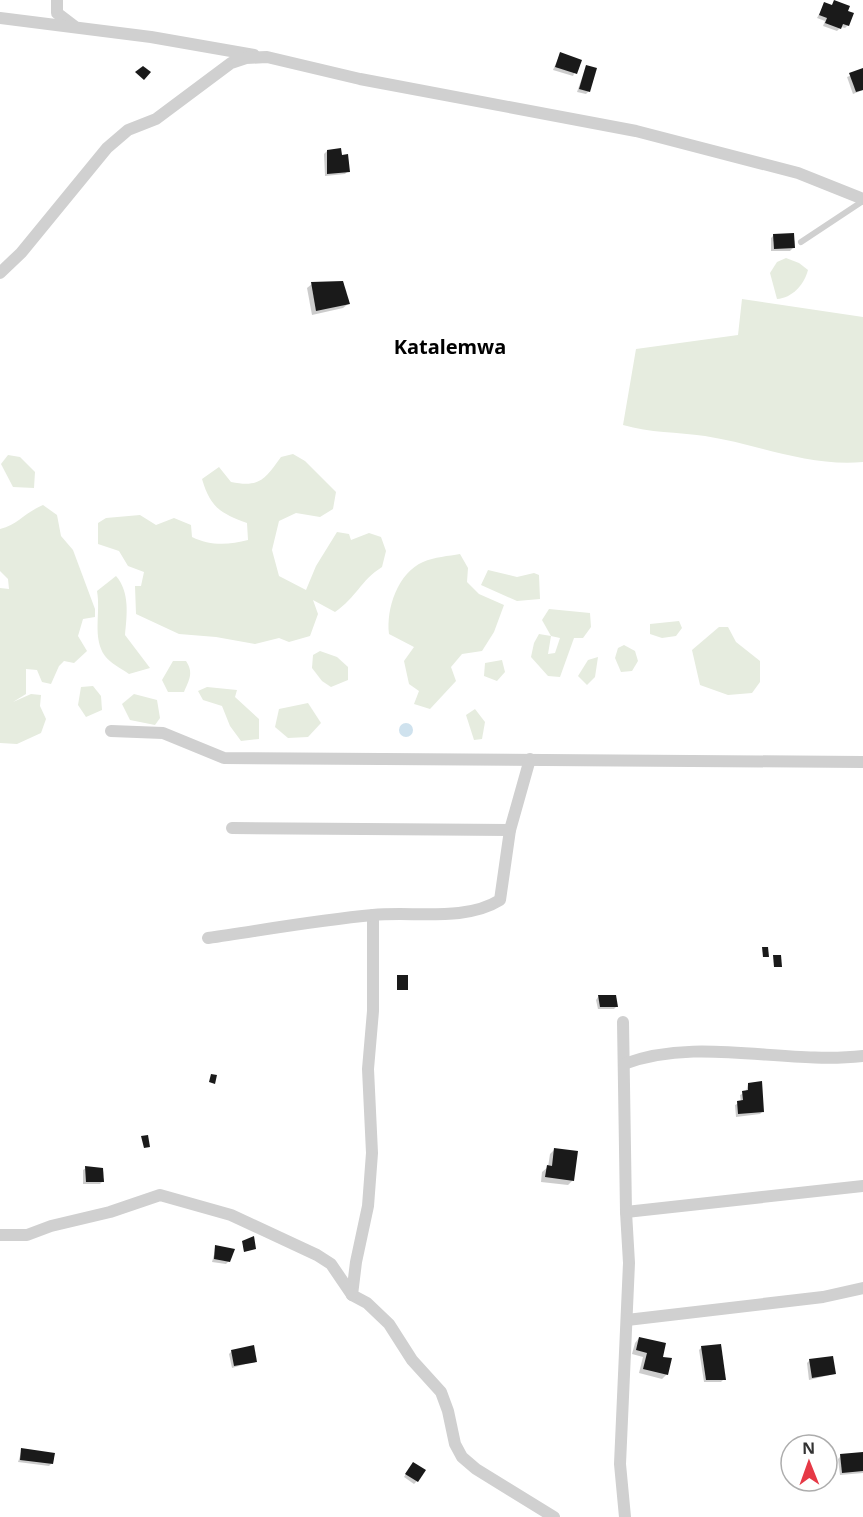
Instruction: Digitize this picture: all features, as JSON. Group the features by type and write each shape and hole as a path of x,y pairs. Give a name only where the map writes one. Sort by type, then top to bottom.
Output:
{"street":[{"path":"57,0 57,13 75,27"},
{"path":"0,18 75,27 267,57 360,79 636,131 798,173 863,200"},
{"path":"0,273 21,253 107,148 128,130 156,119 231,63 246,58 267,57"},
{"path":"111,731 163,733 224,758 863,762"},
{"path":"208,938 373,915 460,913 488,907 500,900 510,830 530,759"},
{"path":"232,828 510,830"},
{"path":"352,1295 357,1254 368,1206 372,1153 368,1069 373,1011 373,915"},
{"path":"623,1022 629,1263 620,1464 625,1517"},
{"path":"624,1064 664,1052 684,1054 709,1051 827,1060 863,1056"},
{"path":"626,1212 863,1186"},
{"path":"0,1235 27,1235 51,1226 110,1212 160,1195 231,1215 317,1255 331,1264 352,1295 368,1303 389,1324 412,1360 441,1392 448,1411 455,1444 462,1457 476,1469 554,1517"},
{"path":"627,1320 823,1297 863,1288"}],"lane":[{"path":"801,242 863,200"}],"shaded area":[{"path":"786,258 799,263 808,270 797,290 777,299 770,273 777,262"},
{"path":"742,299 863,317 863,462 843,463 803,458 705,436 653,431 623,425 636,349 738,335"},
{"path":"293,454 305,461 336,492 333,509 320,517 296,513 279,521 272,550 279,576 306,590 316,566 337,532 349,534 351,540 369,533 381,537 386,551 382,567 368,578 349,601 335,612 313,600 318,614 310,636 289,642 279,638 255,644 216,637 179,634 136,614 135,586 141,586 144,572 128,566 119,551 98,544 98,523 106,518 140,515 156,525 174,518 191,525 192,537 206,542 227,544 248,540 247,523 229,516 217,507 208,496 202,479 219,467 231,482 255,483 271,471 281,457"},
{"path":"8,455 20,457 35,472 34,488 13,487 1,464"},
{"path":"43,505 57,515 61,536 73,550 95,609 95,617 83,619 78,636 87,651 74,663 64,661 59,666 51,684 42,682 37,670 26,669 26,694 13,702 31,694 41,695 40,706 46,719 41,733 17,744 0,743 0,588 9,589 8,579 0,571 0,529"},
{"path":"460,554 468,568 467,582 479,594 504,605 494,632 482,651 462,654 451,667 456,681 430,709 414,704 419,691 409,684 404,661 414,647 389,634 390,613 395,592 414,567 432,559"},
{"path":"488,570 517,577 534,573 539,575 540,599 517,601 481,585"},
{"path":"116,576 126,596 125,635 150,668 129,674 107,659 99,641 97,591"},
{"path":"549,609 590,613 591,627 583,638 574,638 560,677 548,676 531,657 539,634 551,636 542,620","holes":["551,636 560,638 555,653 548,654"]},
{"path":"679,621 682,628 676,636 662,638 650,634 650,624"},
{"path":"719,627 728,627 736,642 760,661 760,682 752,693 728,695 700,685 692,650"},
{"path":"624,645 635,651 638,661 632,671 621,672 615,658 618,648"},
{"path":"320,651 337,657 348,667 348,680 331,687 322,681 312,668 313,655"},
{"path":"598,657 595,677 587,685 578,676 588,660"},
{"path":"502,660 505,672 497,681 484,676 485,663"},
{"path":"173,661 186,661 190,669 190,677 184,692 168,692 162,680"},
{"path":"93,686 101,696 102,710 86,717 78,705 81,687"},
{"path":"207,687 237,690 235,697 259,719 259,739 241,741 230,726 222,706 203,700 198,691"},
{"path":"134,694 157,700 160,718 155,725 130,720 122,704"},
{"path":"308,703 321,723 308,737 288,738 275,727 279,709"},
{"path":"475,709 485,722 482,739 474,740 466,715"}],"water":[{"path":"403,723 409,723 413,730 409,737 403,737 399,733 399,727"}],"building":[{"path":"834,0 850,6 848,11 854,13 849,26 843,24 841,29 825,23 827,18 819,15 824,2 832,5"},
{"path":"560,52 582,60 577,74 555,67"},
{"path":"586,65 597,68 590,92 579,89"},
{"path":"143,66 151,72 144,80 135,72"},
{"path":"863,68 863,90 856,92 849,73"},
{"path":"341,148 342,155 348,154 350,172 327,174 327,150"},
{"path":"794,233 795,248 774,249 773,234"},
{"path":"343,281 350,304 316,311 311,282"},
{"path":"762,947 768,947 769,957 763,957"},
{"path":"773,955 781,955 782,967 774,967"},
{"path":"397,975 408,975 408,990 397,990"},
{"path":"598,995 616,995 618,1007 600,1007"},
{"path":"211,1074 217,1075 215,1084 209,1082"},
{"path":"762,1081 764,1112 738,1114 737,1101 743,1100 742,1091 748,1090 748,1083"},
{"path":"148,1135 150,1147 144,1148 141,1136"},
{"path":"554,1148 578,1151 574,1181 545,1177 547,1165 552,1166"},
{"path":"85,1166 103,1168 104,1182 86,1182"},
{"path":"254,1236 256,1249 244,1252 242,1241"},
{"path":"215,1245 235,1249 230,1262 214,1259"},
{"path":"639,1337 666,1343 663,1357 672,1358 668,1375 643,1369 647,1353 636,1350"},
{"path":"721,1344 726,1380 706,1380 701,1346"},
{"path":"254,1345 257,1362 234,1366 231,1350"},
{"path":"833,1356 836,1374 812,1378 809,1359"},
{"path":"21,1448 55,1453 53,1464 20,1460"},
{"path":"863,1452 863,1471 842,1473 840,1454"},
{"path":"413,1462 426,1470 418,1482 405,1474"}],"district":[{"name":"Katalemwa","path":"450,347"}]}
